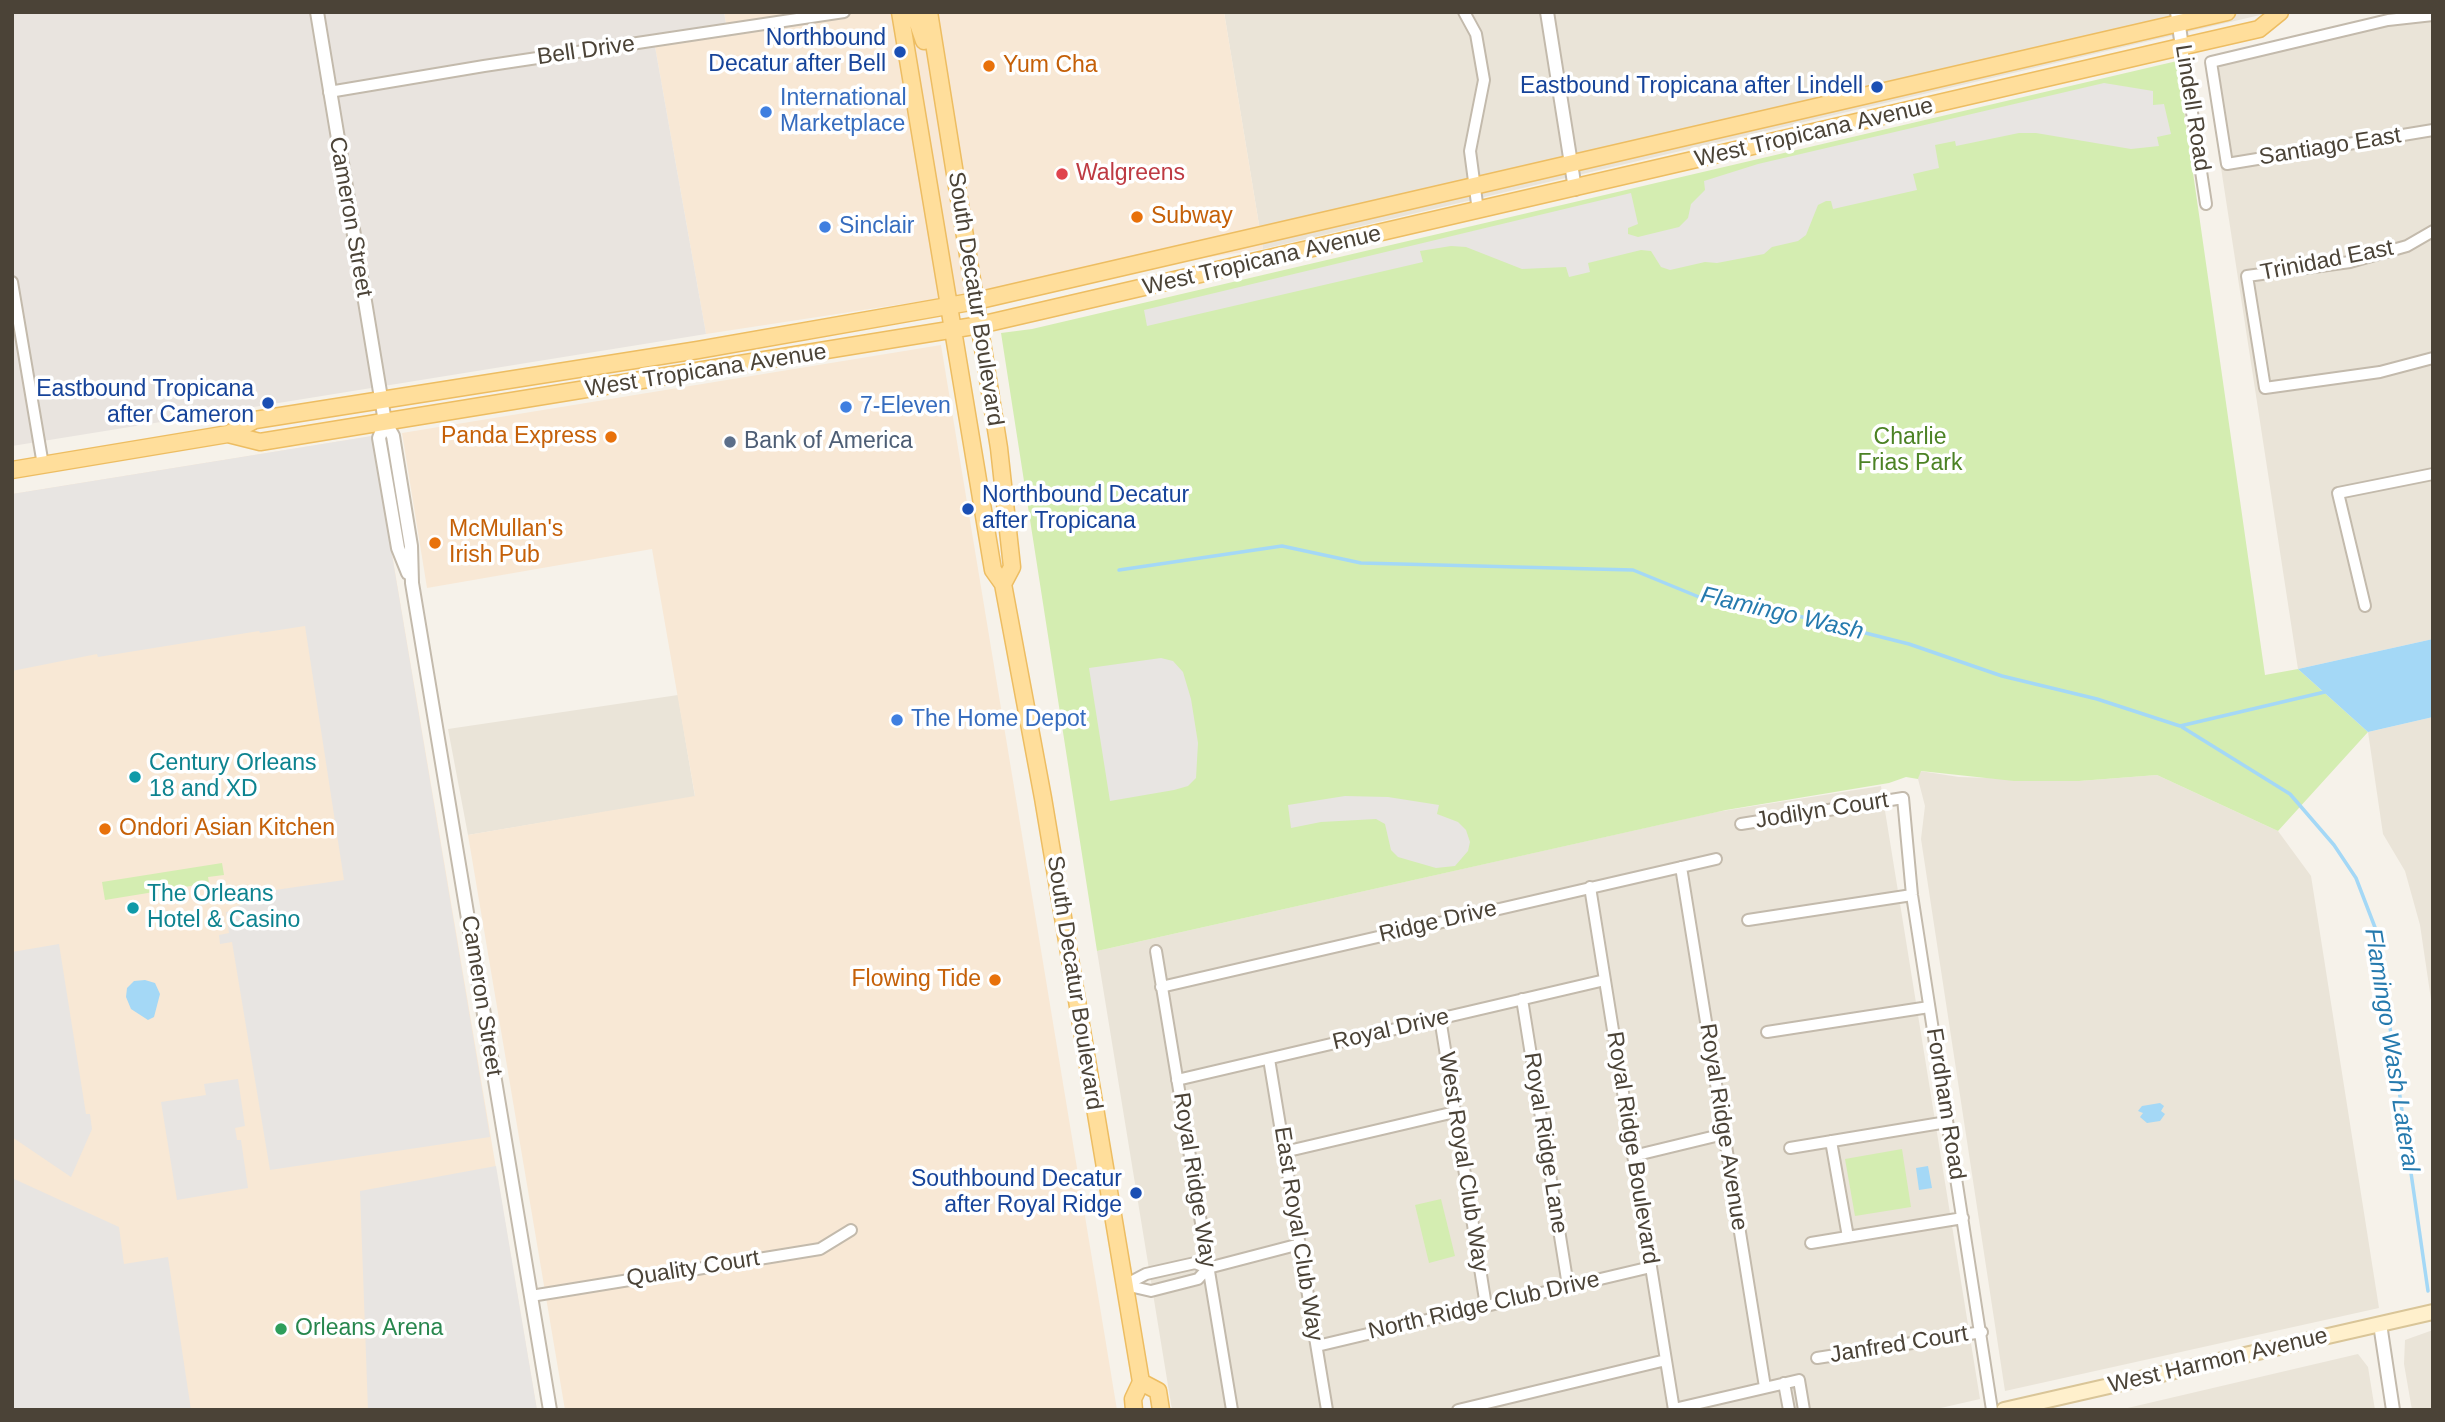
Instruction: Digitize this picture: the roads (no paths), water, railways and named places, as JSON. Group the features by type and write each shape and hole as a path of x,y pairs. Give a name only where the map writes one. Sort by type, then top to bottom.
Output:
{"main road":[{"name":"South Decatur Boulevard","path":"900,12 993,570 1003,584 1038,766 1125,1285 1141,1382 1133,1399 1134,1410"},
{"path":"914,12 920,24 930,72 941,89"},
{"name":"South Decatur Boulevard","path":"929,12 999,448 1012,567 1003,584"},
{"name":"West Tropicana Avenue","path":"12,470 228,434 255,420 976,301 1946,77 2178,18 2227,12"},
{"name":"West Tropicana Avenue","path":"228,434 260,442 952,331 2259,29 2280,12"},
{"path":"1965,72 1970,96"},
{"path":"1946,77 1952,100"},
{"path":"1741,124 1746,149"},
{"path":"1322,222 1328,246"},
{"path":"679,375 685,364 766,349 793,333"},
{"name":"West Harmon Avenue","path":"2004,1410 2433,1311"},
{"name":"South Decatur Boulevard","path":"1141,1382 1158,1391 1161,1410"}],"street":[{"name":"Cameron Street","path":"317,12 385,422 393,436 411,546 412,583 550,1410"},
{"name":"Bell Drive","path":"329,92 844,12"},
{"path":"1464,12 1476,34 1484,80 1470,151 1478,211"},
{"path":"1547,12 1575,188"},
{"name":"Santiago East","path":"2433,15 2388,20 2211,62 2227,164 2433,130"},
{"name":"Lindell Road","path":"2178,18 2206,204"},
{"name":"Trinidad East","path":"2433,231 2407,246 2350,262 2247,276 2265,388 2380,372 2433,358"},
{"path":"12,282 43,465"},
{"path":"2365,606 2338,493 2391,485 2433,474"},
{"name":"Jodilyn Court","path":"1741,824 1903,798"},
{"name":"Fordham Road","path":"1903,798 1912,895 1992,1410"},
{"name":"Ridge Drive","path":"1161,987 1716,859"},
{"name":"Royal Ridge Avenue","path":"1681,867 1765,1387"},
{"name":"Royal Ridge Boulevard","path":"1590,887 1674,1410"},
{"path":"1748,920 1912,895"},
{"name":"Royal Ridge Way","path":"1156,951 1232,1410"},
{"name":"Royal Drive","path":"1177,1080 1605,980"},
{"name":"Royal Ridge Lane","path":"1522,999 1568,1286"},
{"path":"1767,1032 1929,1007"},
{"name":"West Royal Club Way","path":"1440,1018 1486,1306"},
{"name":"East Royal Club Way","path":"1269,1059 1327,1410"},
{"path":"1284,1152 1455,1112"},
{"path":"1790,1148 1947,1122"},
{"path":"1633,1156 1724,1135"},
{"path":"1832,1141 1848,1237"},
{"path":"1811,1243 1963,1218"},
{"name":"Quality Court","path":"531,1296 820,1249 851,1230"},
{"path":"1125,1285 1151,1291 1198,1279 1208,1268 1300,1244"},
{"path":"1125,1285 1146,1275 1195,1263 1208,1268"},
{"name":"North Ridge Club Drive","path":"1317,1346 1651,1267"},
{"path":"2380,1324 2393,1410"},
{"name":"Janfred Court","path":"1817,1358 1982,1332"},
{"path":"1458,1410 1666,1360"},
{"path":"1674,1410 1798,1380 1804,1410"},
{"path":"1784,1383 1789,1410"}],"water":[{"path":"2433,639 2433,717 2368,732 2298,669"},
{"path":"134,981 155,983 160,994 154,1017 148,1020 131,1009 126,997 127,988"},
{"path":"2160,1103 2164,1106 2161,1111 2165,1114 2160,1121 2147,1123 2140,1117 2143,1113 2138,1111 2142,1106"},
{"path":"1928,1166 1932,1188 1919,1190 1916,1168"}],"waterway":[{"name":"Flamingo Wash","path":"1119,570 1282,546 1361,563 1633,570 1699,597 1798,616 1909,644 2002,676 2097,699 2180,726 2329,691"},
{"name":"Flamingo Wash Lateral","path":"2182,727 2290,794 2334,845 2356,878 2376,930 2428,1291"}],"place":[{"name":"Northbound Decatur after Bell","path":"900,52"},
{"name":"Yum Cha","path":"989,66"},
{"name":"Eastbound Tropicana after Lindell","path":"1877,87"},
{"name":"International Marketplace","path":"766,112"},
{"name":"Walgreens","path":"1062,174"},
{"name":"Subway","path":"1137,217"},
{"name":"Sinclair","path":"825,227"},
{"name":"Eastbound Tropicana after Cameron","path":"268,403"},
{"name":"7-Eleven","path":"846,407"},
{"name":"Panda Express","path":"611,437"},
{"name":"Bank of America","path":"730,442"},
{"name":"Northbound Decatur after Tropicana","path":"968,509"},
{"name":"McMullan's Irish Pub","path":"435,543"},
{"name":"The Home Depot","path":"897,720"},
{"name":"Century Orleans 18 and XD","path":"135,777"},
{"name":"Ondori Asian Kitchen","path":"105,829"},
{"name":"The Orleans Hotel & Casino","path":"133,908"},
{"name":"Flowing Tide","path":"995,980"},
{"name":"Southbound Decatur after Royal Ridge","path":"1136,1193"},
{"name":"Orleans Arena","path":"281,1329"}],"park label":[{"name":"Charlie Frias Park","path":"1910,451"}]}
